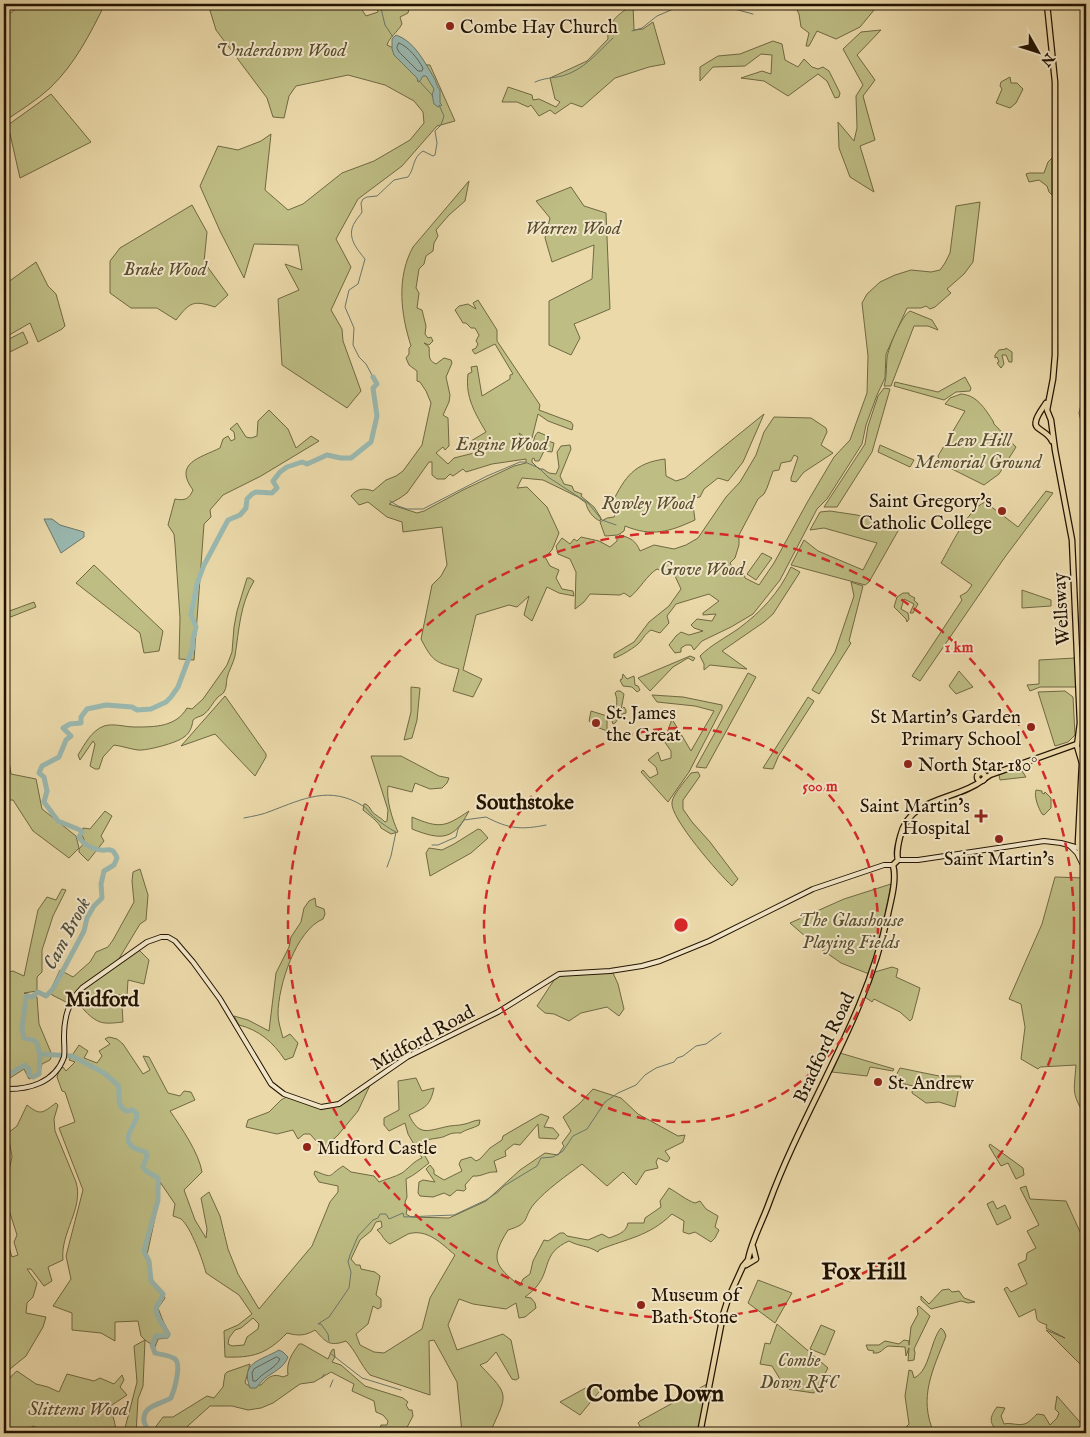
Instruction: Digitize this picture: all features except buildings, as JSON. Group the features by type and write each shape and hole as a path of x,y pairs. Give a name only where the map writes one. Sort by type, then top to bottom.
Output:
{"main road":[{"path":"1044,431 1048,430 1052,424 1047,410 1055,355 1055,82 1047,4"},
{"path":"1048,401 1035,424 1038,429 1050,436 1055,450"},
{"path":"1040,416 1049,417"},
{"name":"Wellsway","path":"1052,424 1072,548 1080,723 1078,746 1082,763"},
{"name":"Wellsway","path":"1080,723 1086,745 1082,763 1080,827 1080,847 1086,875"},
{"path":"966,788 977,777 979,780 1063,748 1078,746 1081,741 1086,745 1082,751 1078,746"},
{"path":"898,860 897,853 901,834 906,821 912,814 922,806 966,788 984,777"},
{"path":"893,865 898,860 918,860 1034,842 1053,842 1080,847"},
{"path":"1069,845 1077,853 1084,865"},
{"name":"Midford Road","path":"4,1089 20,1089 38,1084 55,1071 63,1059 66,1015 69,1006 78,992 147,942 158,938 168,937 174,941 193,962 220,999 271,1084 284,1094 322,1107 331,1107 339,1104 406,1057 498,1012 559,974 610,971 660,961 709,941 813,890 884,865 893,865"},
{"name":"Bradford Road","path":"700,1433 727,1302 749,1258 781,1169 848,1032 875,965 890,908 893,865"},
{"name":"Bradford Road","path":"749,1258 756,1259 753,1248 755,1241"}],"green space":[{"path":"22,4 105,4 81,48 59,79 40,97 6,120 4,112 4,18"},
{"name":"Underdown Wood","path":"208,4 270,4 276,8 281,6 300,7 304,4 324,4 329,7 339,8 342,4 358,4 366,16 378,12 377,4 401,4 409,9 408,13 400,17 402,24 387,45 402,52 405,64 430,65 455,121 437,126 402,166 358,199 336,239 351,267 331,310 342,329 343,341 361,391 347,408 282,365 278,299 299,290 285,264 302,270 298,245 254,244 244,278 200,186 218,146 238,150 261,141 271,134 265,190 288,210 303,204 342,173 374,161 410,140 424,123 423,112 414,101 385,85 348,75 296,86 289,96 284,118 273,117 267,98 216,30"},
{"path":"794,4 879,4 860,27 836,39 817,31 809,46 806,46 809,33 801,27 799,14"},
{"path":"633,5 634,30 643,29 653,22 665,64 615,78 582,107 571,103 555,114 550,110 539,116 531,105 528,107 517,102 502,102 508,87 532,95 533,100 539,99 556,107 560,102 555,99 550,78 587,61 608,39 609,28 615,18"},
{"path":"881,30 857,55 875,80 863,96 875,140 860,146 874,192 850,177 839,148 838,122 854,141 857,128 856,96 863,85 843,49 861,32"},
{"path":"773,41 782,44 785,60 798,67 804,59 812,67 818,69 823,67 829,71 840,93 839,97 835,98 827,81 818,74 788,96 764,81 741,78 762,71 771,74 772,55 761,54 745,66 713,67 700,81 700,67 718,56 740,54"},
{"path":"1010,77 1011,83 1017,83 1023,89 1016,103 1010,108 996,103 1002,89 1000,86 1001,82"},
{"path":"51,94 91,142 20,178 8,125"},
{"path":"1052,158 1052,195 1047,186 1039,180 1029,182 1026,174 1044,173 1048,162"},
{"name":"Engine Wood","path":"469,181 465,201 436,230 438,236 434,243 433,251 426,256 424,264 419,269 416,288 419,293 417,308 422,310 426,326 425,334 428,338 431,337 433,341 429,345 424,343 429,347 430,359 436,364 444,358 451,360 452,363 446,377 450,395 449,402 443,415 448,418 449,446 445,450 443,447 436,453 448,464 454,458 474,453 470,445 471,441 486,432 469,397 467,382 468,374 472,372 471,367 477,366 482,396 510,379 510,375 513,374 495,344 475,354 472,350 478,344 476,341 479,335 475,328 471,328 466,323 463,323 455,310 459,306 468,304 476,309 473,303 478,300 497,330 497,341 540,405 539,410 571,422 573,425 572,430 548,421 538,414 532,438 529,440 519,433 528,450 531,450 538,432 545,435 548,441 554,443 552,452 544,451 539,461 535,461 534,458 532,462 539,469 556,474 559,467 557,452 561,446 570,445 571,449 560,476 564,484 572,486 574,491 582,494 581,496 594,507 601,518 600,521 595,518 589,511 586,503 578,497 543,480 522,478 517,488 527,487 547,507 559,533 552,550 545,557 550,566 559,570 556,578 562,589 573,591 574,596 559,593 547,587 532,621 524,615 529,596 517,607 509,605 476,615 463,670 482,679 473,697 453,691 459,669 445,665 432,657 421,639 432,585 441,576 447,565 442,527 403,532 402,522 387,517 368,502 359,505 351,496 361,489 373,491 386,480 403,471 422,445 431,403 426,391 420,382 417,381 417,371 409,365 406,358 411,346 405,322 402,296 404,271 413,247","holes":["526,459 526,463 514,466 424,511 417,513 389,504 407,493 429,462 432,462 432,475 437,479 445,479 450,474 453,476 463,469 466,472 492,464"]},
{"name":"Warren Wood","path":"571,187 584,206 606,213 610,309 574,324 580,338 571,355 549,345 549,301 592,279 594,245 552,262 545,238 550,218 536,201"},
{"name":"Grove Wood","path":"980,202 973,262 964,274 947,289 951,293 935,307 930,309 926,306 907,308 886,354 885,378 866,425 862,444 827,499 817,509 780,580 753,614 702,641 694,650 691,645 686,645 681,648 681,652 675,653 669,645 676,636 681,632 689,635 703,631 691,625 697,619 712,621 716,614 703,615 703,613 719,601 709,594 676,604 667,616 669,623 660,633 651,630 635,646 614,658 614,654 634,642 649,622 669,606 681,589 675,576 657,569 630,597 624,593 620,595 590,594 575,609 576,572 570,559 558,554 556,546 562,538 570,544 574,539 577,541 581,537 599,541 610,547 617,541 620,535 633,540 640,551 654,545 674,549 686,545 698,538 726,497 740,482 756,455 764,432 774,417 811,418 826,428 827,432 821,445 833,453 804,472 796,482 791,481 798,457 794,455 791,461 781,463 779,470 773,471 764,494 758,499 739,535 739,545 735,558 730,563 734,570 744,572 745,578 759,585 774,563 834,457 850,440 867,393 868,356 862,303 867,294 880,282 895,275 911,270 931,272 940,270 950,253 956,206"},
{"name":"Brake Wood","path":"192,205 207,232 204,262 228,295 215,307 197,303 192,304 176,320 157,308 131,308 110,293 110,261 120,248"},
{"path":"36,262 48,286 56,294 65,326 38,342 30,323 4,338 4,285"},
{"path":"910,311 932,320 938,330 928,326 914,326 891,386 884,386 890,347 899,325"},
{"path":"23,332 28,343 10,352 5,341"},
{"path":"1006,348 1012,352 1012,362 1009,362 1006,355 1002,355 1004,364 1001,368 997,363 999,362 995,355 999,350"},
{"path":"965,377 971,388 970,391 956,392 944,400 894,386 895,382 938,392"},
{"path":"1086,384 1086,431 1083,430 1079,413"},
{"path":"884,388 890,389 872,452 837,507 824,507 865,444 868,426 878,396"},
{"name":"Lew Hill Memorial Ground","path":"961,394 972,397 980,403 994,424 1016,447 999,474 984,485 940,463 938,456 965,411 945,404 950,398"},
{"path":"269,410 288,429 296,448 311,436 319,441 261,476 223,495 210,510 211,517 204,524 194,660 179,659 180,618 175,544 174,534 168,525 175,499 186,499 193,490 188,481 187,467 197,459 220,448 223,439 228,436 231,441 235,439 234,432 230,429 237,423 246,437 257,436 258,421"},
{"name":"Rowley Wood","path":"764,414 743,462 728,481 718,478 704,489 700,497 692,498 695,520 677,528 660,532 644,531 625,526 624,531 618,535 605,536 600,522 614,517 617,509 612,503 626,479 638,468 654,461 665,459 666,476 676,481 685,478"},
{"path":"880,445 914,460 910,467 878,452"},
{"path":"1046,491 1053,493 1005,557 920,681 912,676 962,600 960,596 967,592 972,585 941,563 966,520 978,506 985,502 1018,527"},
{"path":"830,511 857,515 889,524 897,523 898,531 869,582 865,585 791,565 804,540 818,551 863,570 877,543 824,528 810,530 820,512"},
{"path":"762,553 772,558 756,580 747,574"},
{"path":"94,565 163,631 159,651 144,653 140,633 76,583"},
{"path":"791,567 800,572 773,614 722,651 747,669 710,665 704,670 704,664 700,656 762,609 775,594"},
{"path":"247,578 254,581 243,608 235,656 225,690 203,715 193,720 188,734 175,742 148,749 138,750 114,745 103,757 99,769 90,766 95,744 93,741 80,760 78,755 89,738 99,728 112,725 143,727 164,725 177,719 187,708 192,709 203,699 227,665 232,652 237,611"},
{"path":"851,582 863,586 849,641 851,643 819,694 812,690 835,652 854,596"},
{"path":"1022,590 1051,600 1051,606 1022,608"},
{"path":"903,593 909,593 918,604 913,613 910,613 914,604 904,599 901,609 908,613 909,619 907,622 894,607 897,597"},
{"path":"34,602 36,607 8,618 4,622 4,613"},
{"path":"690,656 695,658 693,661 688,658 673,667 650,691 638,678"},
{"path":"1075,658 1076,687 1040,687 1030,691 1027,685 1039,684 1039,660"},
{"path":"959,671 973,687 956,694 949,686"},
{"path":"748,673 756,677 706,768 696,767"},
{"path":"623,674 627,679 634,676 635,685 640,690 637,692 632,687 623,686 620,680"},
{"path":"411,687 420,688 417,720 412,738 404,740 411,712"},
{"path":"617,691 624,694 621,710 624,707 626,713 622,714 613,724 611,718 616,706 615,693"},
{"path":"1065,691 1073,697 1075,735 1068,742 1055,746 1038,692"},
{"path":"652,695 683,697 722,705 689,772 668,802 641,772 643,770 650,778 658,774 656,767 648,760 658,752 661,761 671,758 671,751 664,741 672,719 691,751 714,711 695,706 657,702"},
{"path":"225,696 266,754 255,776 215,734 181,746"},
{"path":"808,697 814,701 778,757 773,769 763,768"},
{"path":"591,711 607,716 607,731 594,726 589,721"},
{"path":"4,728 11,774 36,779 42,809 76,836 79,848 69,858 33,831 13,800 4,800"},
{"path":"371,756 401,756 439,776 449,778 442,788 430,789 415,783 412,792 388,786 390,809 398,832 391,834 381,828 363,810 364,804 366,804 374,814 385,822 387,821 388,810"},
{"path":"1020,768 1026,777 1000,780 999,775"},
{"path":"698,772 700,776 683,800 683,809 738,879 732,886 696,846 678,820 673,809 672,802 677,791 691,773"},
{"path":"1036,790 1042,791 1044,794 1045,792 1051,798 1051,808 1044,815 1037,802"},
{"path":"105,811 112,816 101,836 104,841 88,861 79,852 79,849 85,842 82,835 83,828 90,829"},
{"path":"469,811 458,828 446,835 431,835 412,829 412,817 436,825 448,823"},
{"path":"478,829 488,838 471,853 430,876 426,853 429,848 442,850"},
{"path":"140,869 148,895 146,920 140,924 117,962 83,986 68,1003 52,995 50,991 60,970 73,977 90,962 96,952 108,947 113,940 134,902 133,872"},
{"path":"1055,877 1085,878 1086,882 1086,1117 1078,1103 1075,1092 1076,1065 1040,1067 1038,1069 1021,1059 1025,1027 1021,1004 1009,999 1042,924"},
{"name":"The Glasshouse Playing Fields","path":"891,884 880,941 869,974 841,963 814,944 790,923 844,899"},
{"path":"62,889 66,890 53,916 42,950 42,972 37,977 37,991 24,993 37,997 39,1024 52,1055 50,1060 42,1064 35,1077 29,1079 24,1069 10,1078 4,1076 4,973 13,971 24,976 38,910 47,897 56,900"},
{"path":"315,898 316,906 324,909 325,914 323,919 313,925 297,947 290,960 281,989 278,1014 283,1038 290,1034 298,1043 293,1057 285,1060 265,1038 253,1030 239,1025 234,1016 248,1020 269,1031 276,973 289,947 291,937 301,922 304,908 309,901"},
{"path":"139,950 149,960 144,984 128,980 127,996 115,994 116,1004 122,1006 123,1022 102,1023 94,1019 78,1003 75,997"},
{"path":"892,967 898,969 896,977 920,988 910,1021 900,1012 874,999 872,1002 865,997 875,972"},
{"path":"613,973 618,984 624,1009 619,1016 607,1007 581,1013 569,1021 554,1014 545,1013 537,1006 556,977 570,974"},
{"path":"109,1037 117,1039 123,1044 143,1074 150,1070 143,1056 149,1057 168,1093 180,1096 184,1091 191,1092 195,1100 170,1111 193,1149 202,1172 184,1190 195,1220 206,1238 207,1229 201,1198 209,1192 220,1216 228,1249 238,1274 259,1309 312,1246 330,1202 338,1192 338,1186 319,1182 314,1174 315,1171 328,1176 343,1166 351,1172 374,1176 379,1182 402,1173 422,1158 408,1134 405,1123 389,1131 384,1125 384,1118 399,1110 398,1081 416,1078 422,1091 434,1088 429,1103 409,1115 420,1129 433,1130 480,1120 479,1125 461,1133 453,1133 422,1142 426,1150 425,1156 429,1163 406,1179 406,1214 411,1217 449,1218 486,1201 520,1170 545,1153 558,1155 564,1146 562,1143 571,1131 563,1117 593,1089 621,1098 638,1114 678,1136 685,1135 683,1142 665,1151 670,1158 667,1162 658,1158 656,1162 658,1168 645,1171 636,1185 623,1172 607,1186 582,1164 545,1193 530,1209 523,1223 508,1230 497,1255 500,1267 520,1286 523,1279 530,1274 533,1261 544,1240 548,1241 560,1233 588,1240 602,1234 609,1238 615,1236 623,1231 628,1223 644,1223 645,1218 661,1207 660,1201 669,1188 692,1202 700,1201 706,1209 718,1216 715,1227 719,1230 711,1242 695,1232 689,1234 683,1232 684,1221 672,1214 655,1228 598,1252 569,1241 560,1246 551,1256 541,1280 525,1297 531,1298 536,1308 525,1317 519,1318 516,1303 506,1309 473,1304 459,1299 448,1325 457,1350 503,1334 511,1340 519,1378 516,1380 512,1379 496,1352 487,1362 480,1365 497,1384 503,1396 500,1410 490,1433 462,1433 457,1382 434,1340 429,1341 430,1395 370,1375 346,1341 336,1344 328,1342 315,1330 301,1335 287,1333 273,1346 259,1353 244,1357 225,1357 224,1331 238,1325 252,1314 239,1295 206,1273 193,1236 181,1219 173,1216 175,1204 160,1182 159,1199 147,1255 152,1278 165,1298 158,1308 170,1334 168,1338 158,1339 155,1347 141,1336 138,1321 115,1322 115,1341 101,1333 72,1330 72,1313 53,1306 71,1279 66,1256 83,1190 59,1128 75,1122 65,1092 62,1091 57,1077 63,1067 66,1071 75,1062 69,1060 79,1045 88,1051 84,1058 97,1063 102,1056 99,1051 110,1044 105,1039","holes":["381,1221 382,1227 377,1230 390,1244 408,1234 422,1233 434,1238 455,1255 430,1298 422,1329 384,1353 374,1352 360,1345 356,1334 368,1324 373,1306 378,1309 381,1307 381,1299 376,1295 380,1276 375,1272 361,1269 360,1265 356,1265 351,1259 360,1240 371,1231 376,1222","253,1318 259,1324 258,1329 247,1337 244,1345 232,1346 228,1344 229,1338 235,1330 241,1328"]},
{"path":"840,1053 894,1069 893,1071 870,1067 867,1076 832,1072"},
{"path":"900,1068 939,1076 961,1076 955,1107 939,1102 926,1103 912,1093 913,1086 893,1081"},
{"path":"371,1083 358,1111 338,1135 320,1152 318,1143 310,1134 304,1134 298,1139 293,1130 277,1134 246,1127 248,1120 269,1112 288,1096 309,1102 315,1107 334,1104"},
{"path":"56,1103 58,1105 54,1119 55,1131 76,1182 77,1201 65,1240 63,1260 48,1267 52,1281 44,1286 31,1269 27,1269 37,1283 33,1297 27,1303 26,1313 46,1317 43,1327 26,1356 10,1369 4,1381 4,1231 12,1257 18,1255 14,1242 17,1235 9,1210 4,1215 9,1201 9,1170 12,1157 8,1133 17,1126 27,1105 35,1111 42,1112"},
{"path":"541,1114 549,1117 544,1127 553,1128 559,1135 556,1139 539,1138 538,1124 520,1145 514,1144 505,1151 506,1156 494,1161 497,1172 473,1176 465,1185 466,1189 464,1191 457,1190 450,1196 444,1193 433,1197 420,1196 418,1193 419,1182 423,1180 435,1182 426,1169 430,1165 434,1170 434,1174 444,1180 462,1171 459,1164 461,1160 471,1157 476,1161 480,1159 490,1148 502,1140 503,1136"},
{"path":"990,1144 1023,1168 1024,1175 1016,1179 1008,1163 1001,1166 989,1146"},
{"path":"1026,1186 1030,1199 1066,1201 1086,1245 1086,1360 1081,1365 1046,1330 1065,1338 1046,1328 1047,1325 1038,1321 1035,1309 1019,1317 1004,1289 1007,1287 1011,1292 1027,1284 1018,1264 1026,1260 1027,1253 1036,1248 1027,1231 1039,1225 1020,1188"},
{"path":"993,1201 997,1209 1005,1205 1011,1218 997,1225 987,1204"},
{"path":"758,1280 792,1293 775,1323 748,1303"},
{"path":"949,1289 952,1292 959,1291 964,1298 975,1302 961,1301 931,1309 921,1300 921,1296 929,1304 942,1290"},
{"path":"919,1306 930,1316 914,1349 914,1360 908,1361 909,1348 906,1356 905,1347 888,1346 876,1353 868,1350 866,1345 879,1345 885,1341 899,1344 904,1340 909,1341 909,1345 911,1327 918,1314 917,1308"},
{"name":"Combe Down RFC","path":"777,1324 828,1368 814,1393 786,1389 772,1366 760,1364 765,1343 770,1344"},
{"path":"821,1325 835,1331 825,1355 810,1349"},
{"path":"941,1328 946,1336 932,1372 927,1395 929,1420 934,1433 905,1433 906,1427 909,1424 905,1396 909,1370 912,1371 914,1378 923,1369 927,1363 934,1340"},
{"name":"Slittems Wood","path":"145,1340 143,1386 138,1399 136,1433 126,1433 125,1428 137,1382 134,1346"},
{"path":"299,1344 328,1359 334,1349 335,1357 332,1362 341,1365 365,1386 403,1398 408,1402 406,1405 409,1410 412,1410 413,1416 404,1433 378,1433 381,1425 387,1425 388,1421 383,1415 376,1412 374,1401 352,1391 354,1384 331,1372 314,1382 300,1384 273,1403 261,1408 248,1410 232,1406 210,1406 180,1433 151,1433 163,1417 173,1417 207,1396 214,1398 223,1387 227,1372 250,1364 245,1383 249,1386 261,1385 273,1376 283,1377 288,1375 289,1362"},
{"name":"Slittems Wood","path":"17,1371 36,1384 59,1392 67,1374 94,1381 100,1378 114,1384 122,1375 124,1380 120,1387 127,1395 103,1411 113,1416 117,1433 43,1433 39,1428 32,1426 32,1433 12,1433 4,1424 4,1395 8,1382"},
{"path":"598,1384 603,1387 580,1415 560,1402 591,1385"},
{"path":"707,1384 698,1433 644,1433 638,1423 640,1421"},
{"path":"1057,1396 1086,1429 1086,1433 999,1433 993,1426 991,1417 997,1407 1005,1408 1001,1416 1004,1424 1024,1424 1037,1414 1044,1415 1050,1425 1059,1413 1055,1409"}],"water":[{"path":"396,35 408,42 422,58 440,90 440,103 442,105 438,107 434,104 432,95 434,89 426,76 423,76 418,82 417,78 394,55 392,39"},
{"path":"44,519 52,519 60,525 84,532 84,537 61,553"},
{"path":"279,1350 288,1357 284,1364 264,1379 256,1388 250,1388 248,1373 250,1367"}],"waterway":[{"name":"Cam Brook","path":"380,4 385,25 393,37"},
{"path":"632,31 642,28 657,16 678,7 723,5 753,14"},
{"path":"535,82 562,76 577,70 613,38"},
{"name":"Cam Brook","path":"419,81 433,96"},
{"name":"Cam Brook","path":"373,377 353,345 354,328 345,307 349,290 358,284 365,259 353,242 352,227 362,212 361,203 363,199 377,196 394,180 408,177 415,160 423,151 433,156 435,155 437,143 435,131 441,125 444,116 439,105"},
{"name":"Cam Brook","path":"4,1077 25,1065 29,1069 31,1076 39,1074 40,1054 37,1044 34,1040 24,1038 22,1028 26,997 32,997 38,992 46,996 53,989 84,931 87,918 94,906 102,898 101,884 104,871 114,865 117,858 112,850 98,850 90,847 79,837 82,832 80,830 58,821 44,802 47,791 44,777 39,773 42,766 59,757 66,740 71,736 63,728 70,724 81,723 81,717 87,709 106,705 132,707 137,710 151,709 166,702 171,697 178,687 193,647 196,627 191,615 197,584 204,565 228,520 240,515 246,508 247,499 252,494 256,492 272,493 277,488 273,481 287,467 302,462 307,464 327,455 351,458 371,442 377,416 373,388 377,384 373,377"},
{"path":"390,501 407,509 423,509 487,476 520,462 525,462 539,468 548,477 588,503 602,520 616,525"},
{"path":"244,818 264,814 294,802 317,796 339,796 351,800 364,807 380,822 396,832 387,867"},
{"path":"432,845 438,845 456,837 458,829 464,820 486,817 515,827 529,828 546,825"},
{"path":"329,1341 328,1334 321,1324 318,1324 329,1317 349,1288 351,1272 348,1262 350,1255 358,1236 380,1214 386,1214 389,1219 403,1213 404,1217 454,1215 486,1200 504,1186 537,1166 541,1158 553,1157 563,1151 573,1136 587,1129 605,1102 618,1093 636,1085 645,1075 656,1068 674,1062 696,1046 706,1044 721,1033"},
{"path":"40,1054 72,1056 104,1073 118,1085 121,1106 126,1111 133,1110 137,1114 128,1140 134,1148 146,1152 147,1156 143,1167 158,1178 158,1200 144,1251 149,1261 151,1281 163,1294 156,1313 168,1335 156,1336 152,1345 155,1353 175,1359 178,1372 171,1398 146,1411 144,1421 148,1433"},
{"path":"330,1353 362,1378 401,1390"},
{"path":"322,1378 324,1374"},
{"path":"330,1387 333,1380"}],"place":[{"name":"Combe Hay Church","path":"450,26"},
{"name":"Saint Gregory's Catholic College","path":"1002,511"},
{"name":"St. James the Great","path":"596,723"},
{"name":"St Martin's Garden Primary School","path":"1031,727"},
{"name":"North Star 180°","path":"908,764"},
{"name":"Saint Martin's Hospital","path":"981,816"},
{"name":"Saint Martin's","path":"999,839"},
{"name":"St. Andrew","path":"878,1082"},
{"name":"Midford Castle","path":"307,1147"},
{"name":"Museum of Bath Stone","path":"641,1305"}],"district":[{"name":"Southstoke","path":"525,802"},
{"name":"Midford","path":"102,999"},
{"name":"Fox Hill","path":"864,1271"},
{"name":"Combe Down","path":"655,1393"}]}
